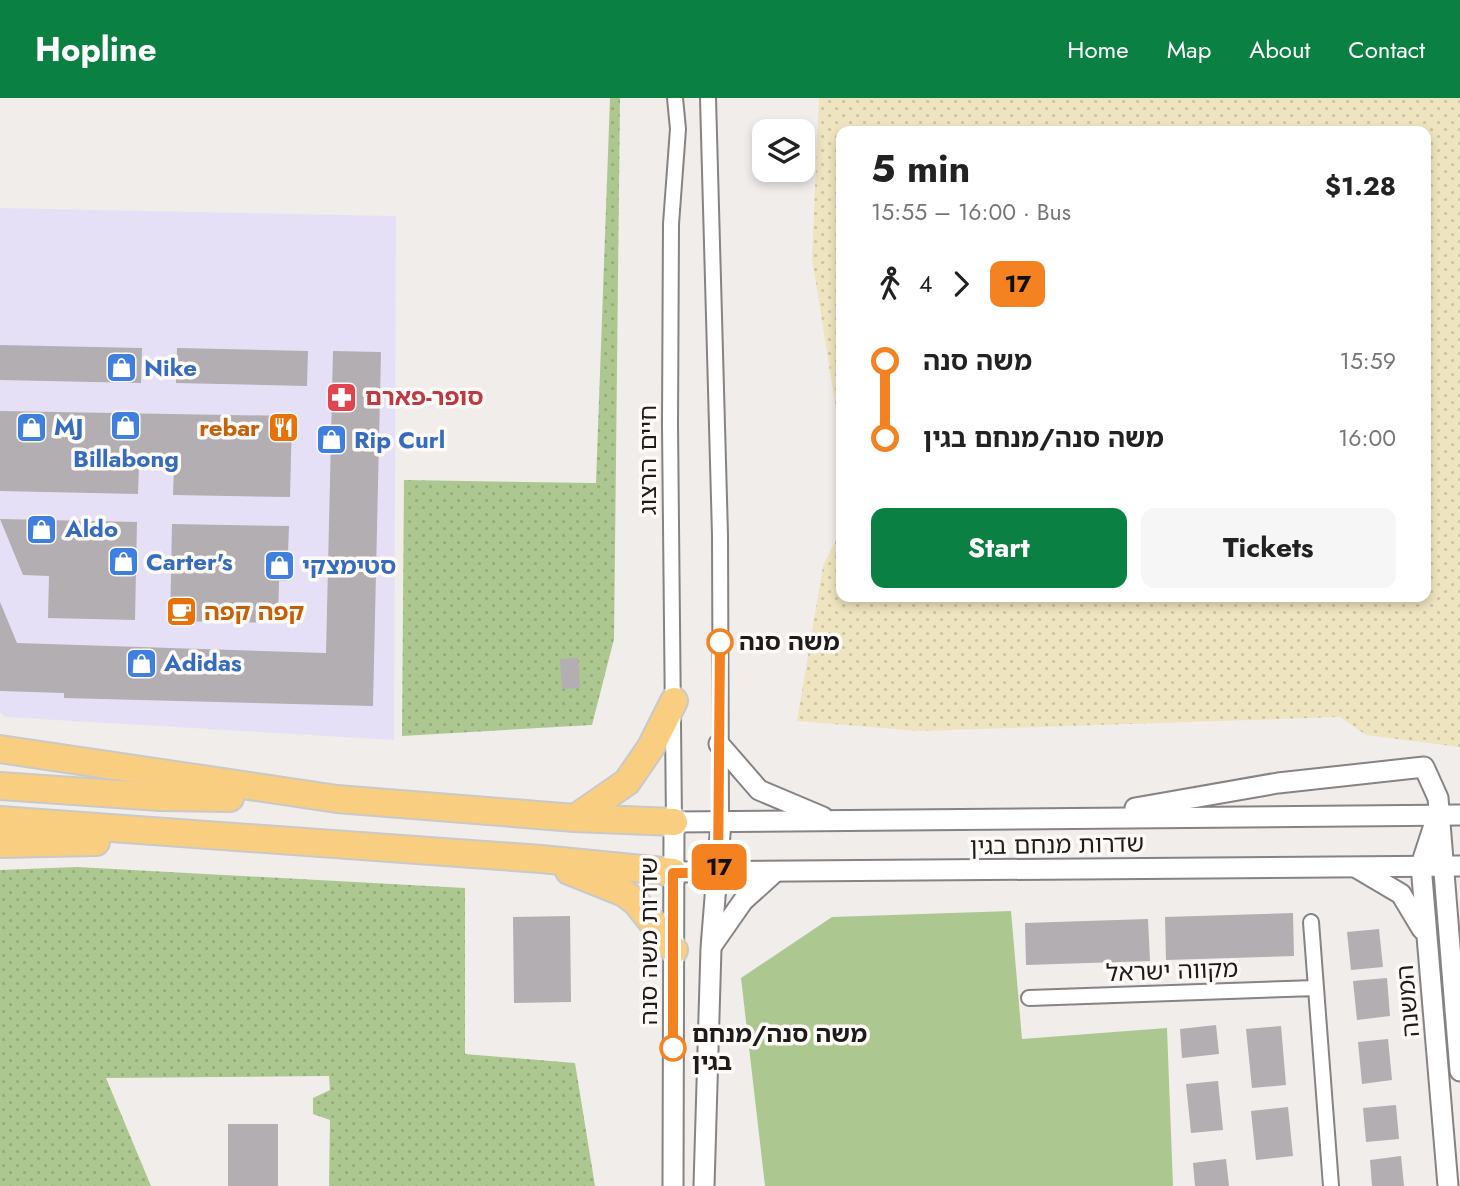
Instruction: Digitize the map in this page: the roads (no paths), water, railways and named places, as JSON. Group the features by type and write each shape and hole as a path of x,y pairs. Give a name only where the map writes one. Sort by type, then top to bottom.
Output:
{"highway":[{"path":"575,818 627,782 651,747 674,701"},
{"path":"0,749 337,799 575,818 674,822"},
{"path":"0,786 160,797 337,799"},
{"path":"0,820 92,833 308,842 541,859 673,873"},
{"path":"0,844 92,833"},
{"path":"541,859 624,893 636,902 674,950"}],"main road":[{"path":"719,744 759,790 834,821"},
{"path":"1085,818 1279,783 1424,767 1438,798 1438,815 1451,866"},
{"name":"המשנה","path":"1438,815 1430,832 1422,865 1448,1186"},
{"name":"שדרות מנחם בגין","path":"674,822 1460,815"},
{"name":"שדרות משה סנה","path":"673,1186 674,822"},
{"path":"704,1186 711,948 721,822"},
{"path":"1342,865 1374,876 1401,894 1418,921 1427,945"},
{"name":"שדרות מנחם בגין","path":"673,873 1451,866"},
{"name":"המשנה","path":"1451,866 1450,949 1460,1071"},
{"path":"711,948 743,901 774,873"},
{"path":"1450,949 1460,919"}],"street":[{"name":"חיים הרצוג","path":"674,822 670,398 671,224 678,129 675,98"},
{"path":"708,98 720,535 721,822"},
{"path":"1311,922 1331,1186"},
{"name":"מקווה ישראל","path":"1029,998 1316,988"}],"place":[{"name":"Nike","path":"121,368"},
{"name":"סופר-פארם","path":"342,397"},
{"name":"Billabong","path":"126,425"},
{"name":"MJ","path":"31,427"},
{"name":"rebar","path":"283,428"},
{"name":"Rip Curl","path":"331,440"},
{"name":"Aldo","path":"42,529"},
{"name":"Carter's","path":"123,562"},
{"name":"סטימצקי","path":"279,566"},
{"name":"קפה קפה","path":"181,612"},
{"name":"משה סנה","path":"720,642"},
{"name":"Adidas","path":"141,663"},
{"name":"משה סנה/מנחם בגין","path":"673,1048"}]}
